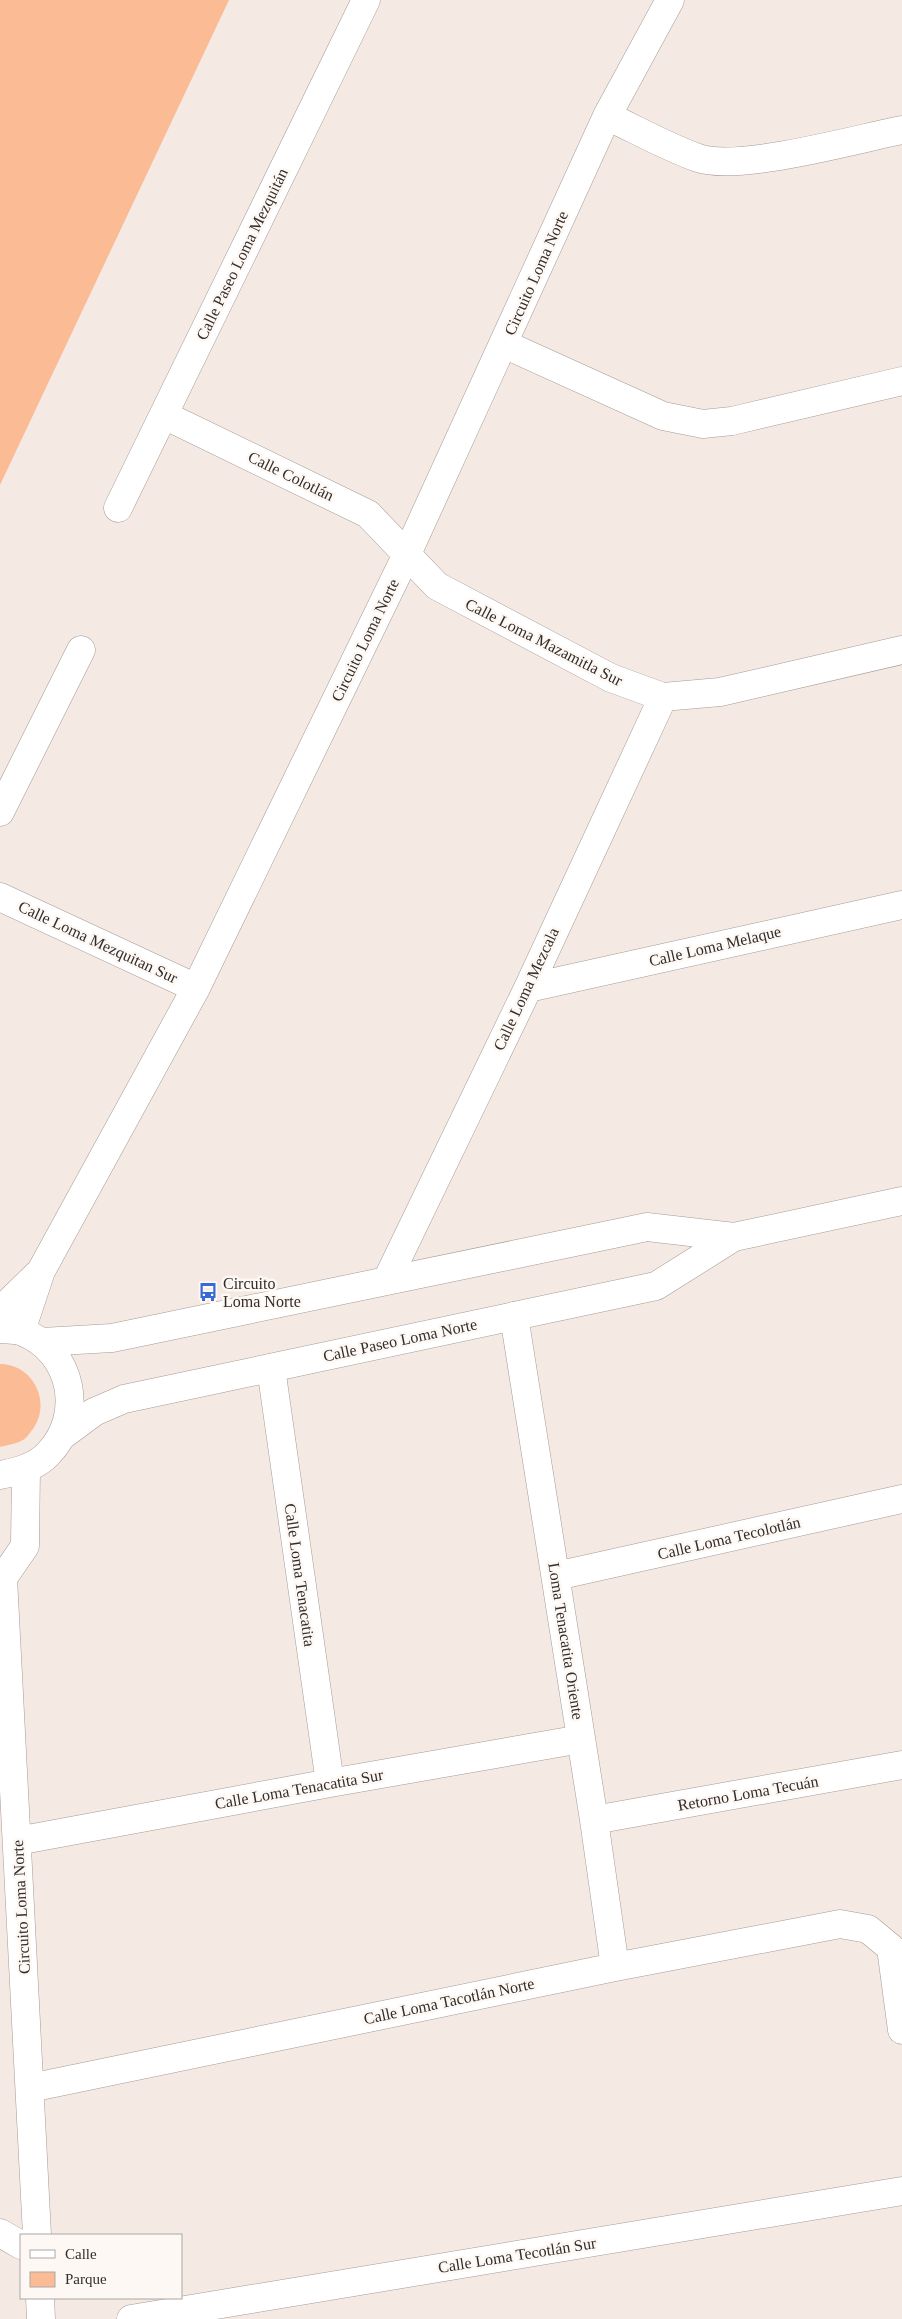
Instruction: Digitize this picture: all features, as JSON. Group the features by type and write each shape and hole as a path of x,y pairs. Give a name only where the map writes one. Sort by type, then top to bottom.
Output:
{"street":[{"name":"Calle Paseo Loma Mezquitán","path":"118,508 366,0"},
{"name":"Circuito Loma Norte","path":"21,1334 41,1271 196,988 407,554 607,116 666,1"},
{"path":"607,116 699,158 728,160 762,158 902,130"},
{"path":"504,344 663,416 703,424 732,421 902,381"},
{"name":"Calle Colotlán","path":"164,415 368,514 407,554"},
{"name":"Calle Loma Mazamitla Sur","path":"407,554 436,586 610,678 663,697 720,692 902,650"},
{"path":"0,812 81,650"},
{"name":"Calle Loma Mezcala","path":"387,1280 528,988 663,697"},
{"name":"Calle Loma Mezquitan Sur","path":"0,897 196,988"},
{"name":"Calle Loma Melaque","path":"528,988 902,904"},
{"name":"Calle Paseo Loma Norte","path":"21,1334 112,1338 647,1226 734,1237 902,1201"},
{"name":"Calle Paseo Loma Norte","path":"63,1435 94,1412 124,1399 656,1286 734,1237"},
{"name":"Circuito Loma Norte","path":"0,1311 41,1271"},
{"name":"Loma Tenacatita Oriente","path":"514,1316 594,1820 615,1967"},
{"path":"0,1475 26,1469 48,1456 63,1435 71,1410 70,1384 59,1360 21,1334"},
{"name":"Calle Loma Tenacatita","path":"271,1368 330,1783"},
{"name":"Circuito Loma Norte","path":"26,1469 26,1546 2,1576 37,2234"},
{"name":"Calle Loma Tecolotlán","path":"556,1576 902,1499"},
{"name":"Calle Loma Tenacatita Sur","path":"17,1840 581,1739"},
{"name":"Retorno Loma Tecuán","path":"594,1820 902,1765"},
{"name":"Calle Loma Tacotlán Norte","path":"30,2088 615,1967 840,1924 868,1929 891,1948 902,2030"},
{"name":"Calle Loma Tecotlán Sur","path":"131,2319 902,2191"},
{"path":"0,2233 20,2244"},
{"path":"40,2299 42,2319"}],"green space":[{"path":"0,0 229,0 0,485"},
{"path":"0,1364 22,1370 30,1377 40,1397 40,1407 38,1418 26,1438 0,1447"}],"place":[{"name":"Circuito Loma Norte","path":"208,1292"}]}
